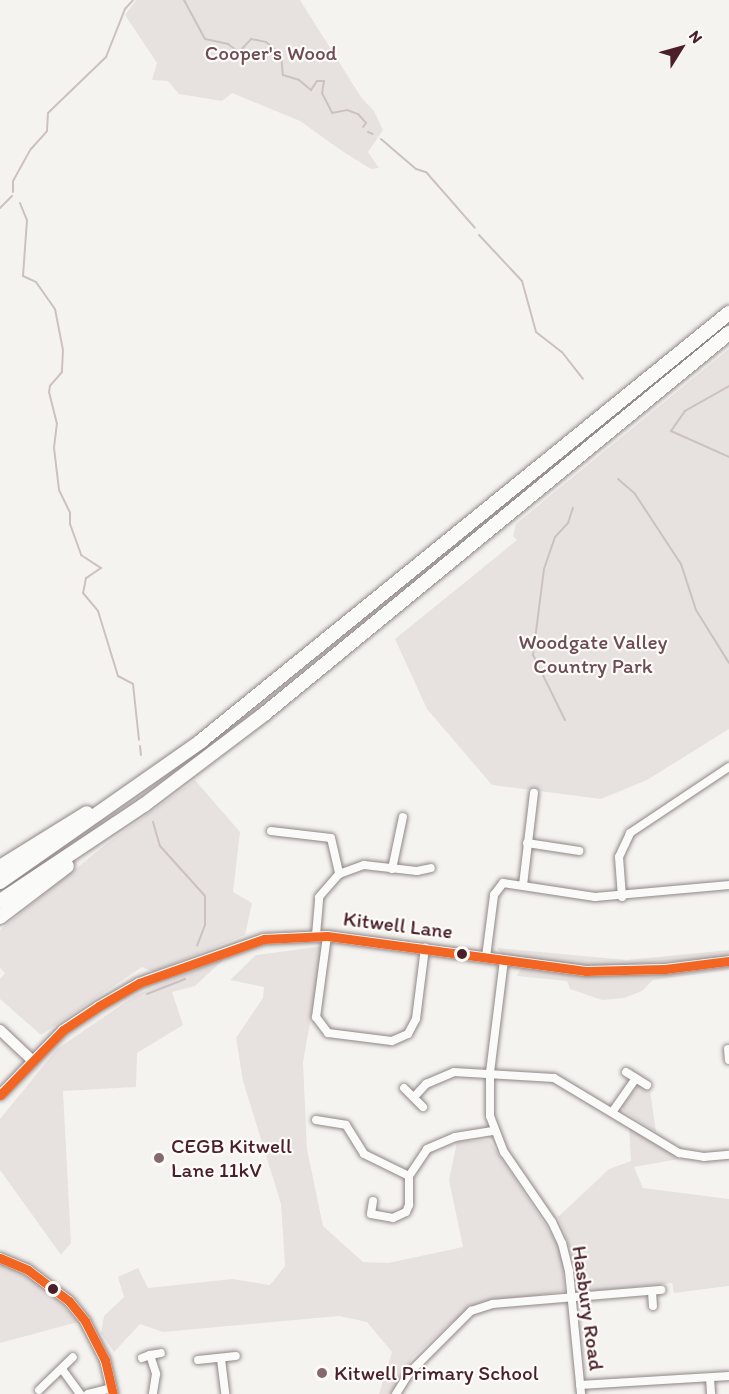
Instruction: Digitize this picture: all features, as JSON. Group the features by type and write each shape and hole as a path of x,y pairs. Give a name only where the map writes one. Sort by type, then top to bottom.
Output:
{"highway":[{"path":"0,882 183,753 279,680 729,313"},
{"path":"0,917 272,707 729,333"},
{"path":"0,867 183,753"},
{"path":"0,901 144,805"}],"street":[{"path":"622,897 619,857 630,833 729,767"},
{"path":"523,885 534,793"},
{"path":"392,870 403,817"},
{"path":"271,831 331,838 339,873"},
{"path":"527,843 579,851"},
{"path":"425,948 416,1019 408,1034 392,1041 328,1033 316,1017 322,936 319,897 339,873 363,865 417,872 431,868"},
{"path":"486,957 495,895 503,884 596,897 622,897 729,885"},
{"name":"Kitwell Lane","path":"0,1095 63,1030 139,983 264,939 322,936 586,970 627,971 729,961"},
{"name":"Hasbury Road","path":"504,960 488,1101 493,1131 552,1222 569,1271 581,1394"},
{"path":"0,1030 33,1061"},
{"path":"725,1049 729,1060"},
{"path":"414,1096 440,1076 490,1072 554,1078 613,1111 679,1153 704,1157 729,1155"},
{"path":"626,1072 647,1085"},
{"path":"613,1111 635,1079"},
{"path":"404,1088 423,1107"},
{"path":"316,1120 346,1125 364,1154 409,1176"},
{"path":"373,1201 371,1214 393,1218 406,1212 410,1205 409,1176 420,1157 437,1143 493,1131"},
{"path":"0,1258 28,1270 69,1301 94,1339 112,1391 88,1394"},
{"path":"396,1394 409,1373 471,1311 493,1304 656,1291 653,1306"},
{"path":"153,1394 156,1374 146,1357 161,1353"},
{"path":"198,1360 236,1356"},
{"path":"39,1390 73,1357"},
{"path":"221,1359 225,1394"},
{"path":"62,1369 80,1394"},
{"path":"580,1385 729,1376"},
{"path":"710,1378 711,1394"}],"green space":[{"name":"Cooper's Wood","path":"136,0 300,0 361,97 374,111 383,130 368,152 379,168 371,169 300,121 232,93 222,101 179,94 168,81 152,80 157,63 125,15"},
{"name":"Woodgate Valley Country Park","path":"729,349 729,729 647,780 601,799 492,785 427,709 395,639 517,540 513,536 516,524"},
{"path":"195,780 240,832 233,892 252,903 245,935 153,972 142,967 41,1035 0,999 0,979 5,973 0,968 0,930 105,845"},
{"path":"324,946 303,1062 307,1149 323,1226 363,1262 388,1263 463,1247 449,1180 457,1142 489,1140 556,1241 563,1261 564,1291 480,1304 448,1325 413,1357 391,1394 379,1394 392,1352 367,1322 339,1316 163,1332 140,1324 114,1352 101,1333 104,1316 124,1297 118,1277 138,1268 148,1288 232,1279 270,1285 285,1266 281,1204 243,1081 236,1038 263,998 264,987 230,980 256,955"},
{"path":"497,948 627,960 729,950 729,957 592,967 503,956"},
{"path":"225,958 195,986 172,992 183,1025 137,1053 136,1087 63,1091 71,1243 61,1255 0,1170 0,1119 57,1049 136,995"},
{"path":"729,965 729,970 653,980 642,991 624,998 602,1000 570,989 567,981 517,976 521,968"},
{"path":"639,1085 650,1090 656,1132 624,1111 622,1106"},
{"path":"629,1127 679,1159 634,1167 643,1188 729,1199 729,1286 674,1293 672,1283 582,1292 579,1289 568,1242 558,1217 609,1169 631,1161"},
{"path":"0,1262 47,1288 78,1322 0,1343"}],"waterway":[{"path":"13,192 13,181 31,149 47,131 48,113 106,57 125,9 133,0"},
{"path":"184,0 205,39 228,44 239,52 251,39 266,42 281,54 283,75 299,80 311,90 317,81 324,81 322,93 332,113 347,110 358,114 366,123 363,127"},
{"path":"368,132 373,134"},
{"path":"381,139 416,169 426,172 475,228"},
{"path":"0,208 12,196"},
{"path":"20,203 27,220 23,276 36,282 55,309 63,350 62,372 50,386 49,392 57,423 54,448 59,490 70,513 70,524 81,555 101,568 86,578 83,593 98,611 118,676 133,684 139,740"},
{"path":"479,235 522,281 536,332 562,352 583,379"},
{"path":"729,386 685,411 671,431 729,457"},
{"path":"618,479 635,494 681,564 696,610 729,663"},
{"path":"565,720 533,655 544,569 555,537 568,523 573,508"},
{"path":"140,746 141,755"},
{"path":"153,822 160,846 205,896 205,925 197,946"},
{"path":"147,994 185,979"}],"transit line":[{"path":"0,1095 63,1030 99,1006 139,983 264,939 327,936 586,971 665,969 729,961"},
{"path":"0,1258 28,1270 69,1301 85,1321 105,1360 113,1394"}],"place":[{"name":"CEGB Kitwell Lane 11kV","path":"159,1158"},
{"name":"Kitwell Primary School","path":"322,1373"}]}
